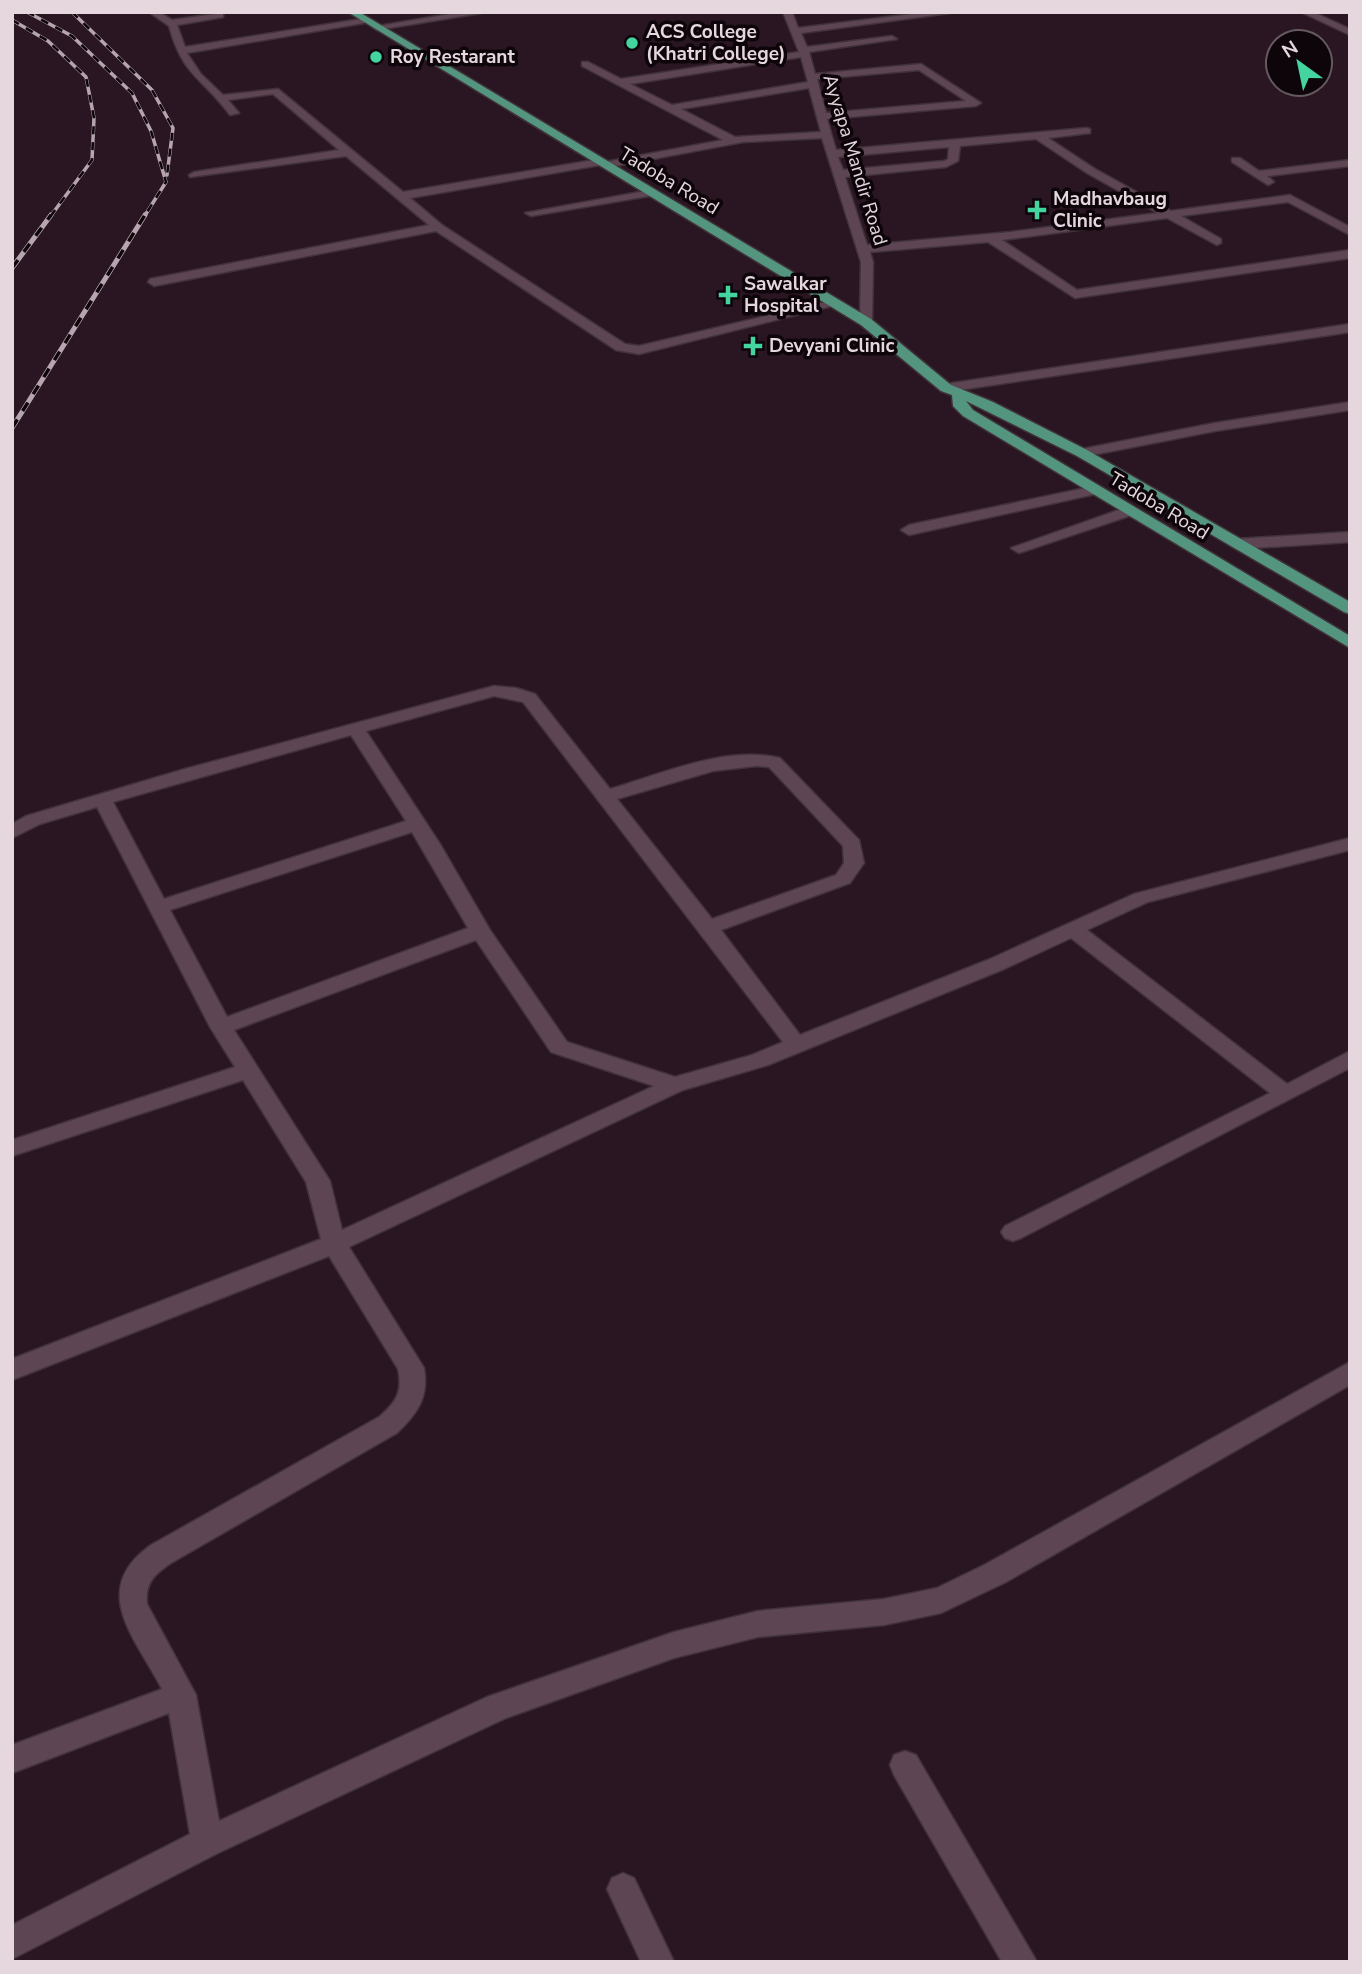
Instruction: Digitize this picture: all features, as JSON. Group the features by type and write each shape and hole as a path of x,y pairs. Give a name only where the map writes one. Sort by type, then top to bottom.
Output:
{"main road":[{"name":"Tadoba Road","path":"352,12 866,323 952,391 988,405 1082,453 1350,609"},
{"name":"Tadoba Road","path":"952,391 960,406 968,413 1350,643"}],"street":[{"path":"153,12 171,23 220,15"},
{"path":"377,27 483,12"},
{"name":"Ayyapa Mandir Road","path":"787,12 804,52 832,154 867,262 866,323"},
{"path":"796,32 953,12"},
{"path":"1305,12 1350,32"},
{"path":"180,51 364,20"},
{"path":"171,23 180,51 204,83 223,98 234,113"},
{"path":"621,82 892,39"},
{"path":"586,64 734,141"},
{"path":"671,108 812,80 921,67 976,103 822,116"},
{"path":"223,98 275,91 438,227 621,347 639,350 834,304"},
{"path":"832,154 1086,131"},
{"path":"399,196 734,141 827,135"},
{"path":"1037,135 1091,171 1217,241"},
{"path":"838,174 946,164 953,161 955,143"},
{"path":"194,176 348,152"},
{"path":"1236,159 1290,198 1350,232"},
{"path":"1257,174 1350,163"},
{"path":"531,213 651,193"},
{"path":"863,248 990,238 1290,198"},
{"path":"153,282 438,227"},
{"path":"990,238 1075,294 1350,254"},
{"path":"952,391 1350,328"},
{"path":"1082,453 1215,426 1350,406"},
{"path":"909,530 1095,490"},
{"path":"1019,548 1130,511"},
{"path":"1236,544 1350,537"},
{"path":"12,832 33,820 355,728 494,691 516,693 529,698 603,797 708,927 796,1045"},
{"path":"355,728 417,824 480,931 559,1047 675,1085"},
{"path":"603,797 735,762 774,762 852,844 856,857 853,869 844,879 708,927"},
{"path":"103,800 221,1027 318,1181 334,1244 411,1368 415,1386 411,1403 388,1425 162,1554 137,1573 130,1589 133,1605 181,1695 207,1842"},
{"path":"159,907 417,824"},
{"path":"12,1370 334,1244 675,1085 796,1045 997,964 1141,898 1350,844"},
{"path":"1072,929 1286,1094"},
{"path":"221,1027 480,931"},
{"path":"1013,1232 1286,1094 1350,1058"},
{"path":"12,1148 248,1071"},
{"path":"12,1943 207,1842 498,1707 674,1645 758,1625 884,1612 941,1600 996,1573 1350,1372"},
{"path":"12,1759 181,1695"},
{"path":"905,1765 1021,1962"},
{"path":"623,1889 658,1962"}],"railway":[{"path":"27,12 72,36 132,93 151,131 166,182 144,217"},
{"path":"72,12 152,90 173,128 167,175"},
{"path":"12,20 48,41 86,77 94,118 92,160 50,217"},
{"path":"12,268 51,215"},
{"path":"12,428 145,215"}],"place":[{"name":"ACS College (Khatri College)","path":"632,43"},
{"name":"Roy Restarant","path":"376,57"},
{"name":"Madhavbaug Clinic","path":"1037,210"},
{"name":"Sawalkar Hospital","path":"728,295"},
{"name":"Devyani Clinic","path":"753,346"}]}
